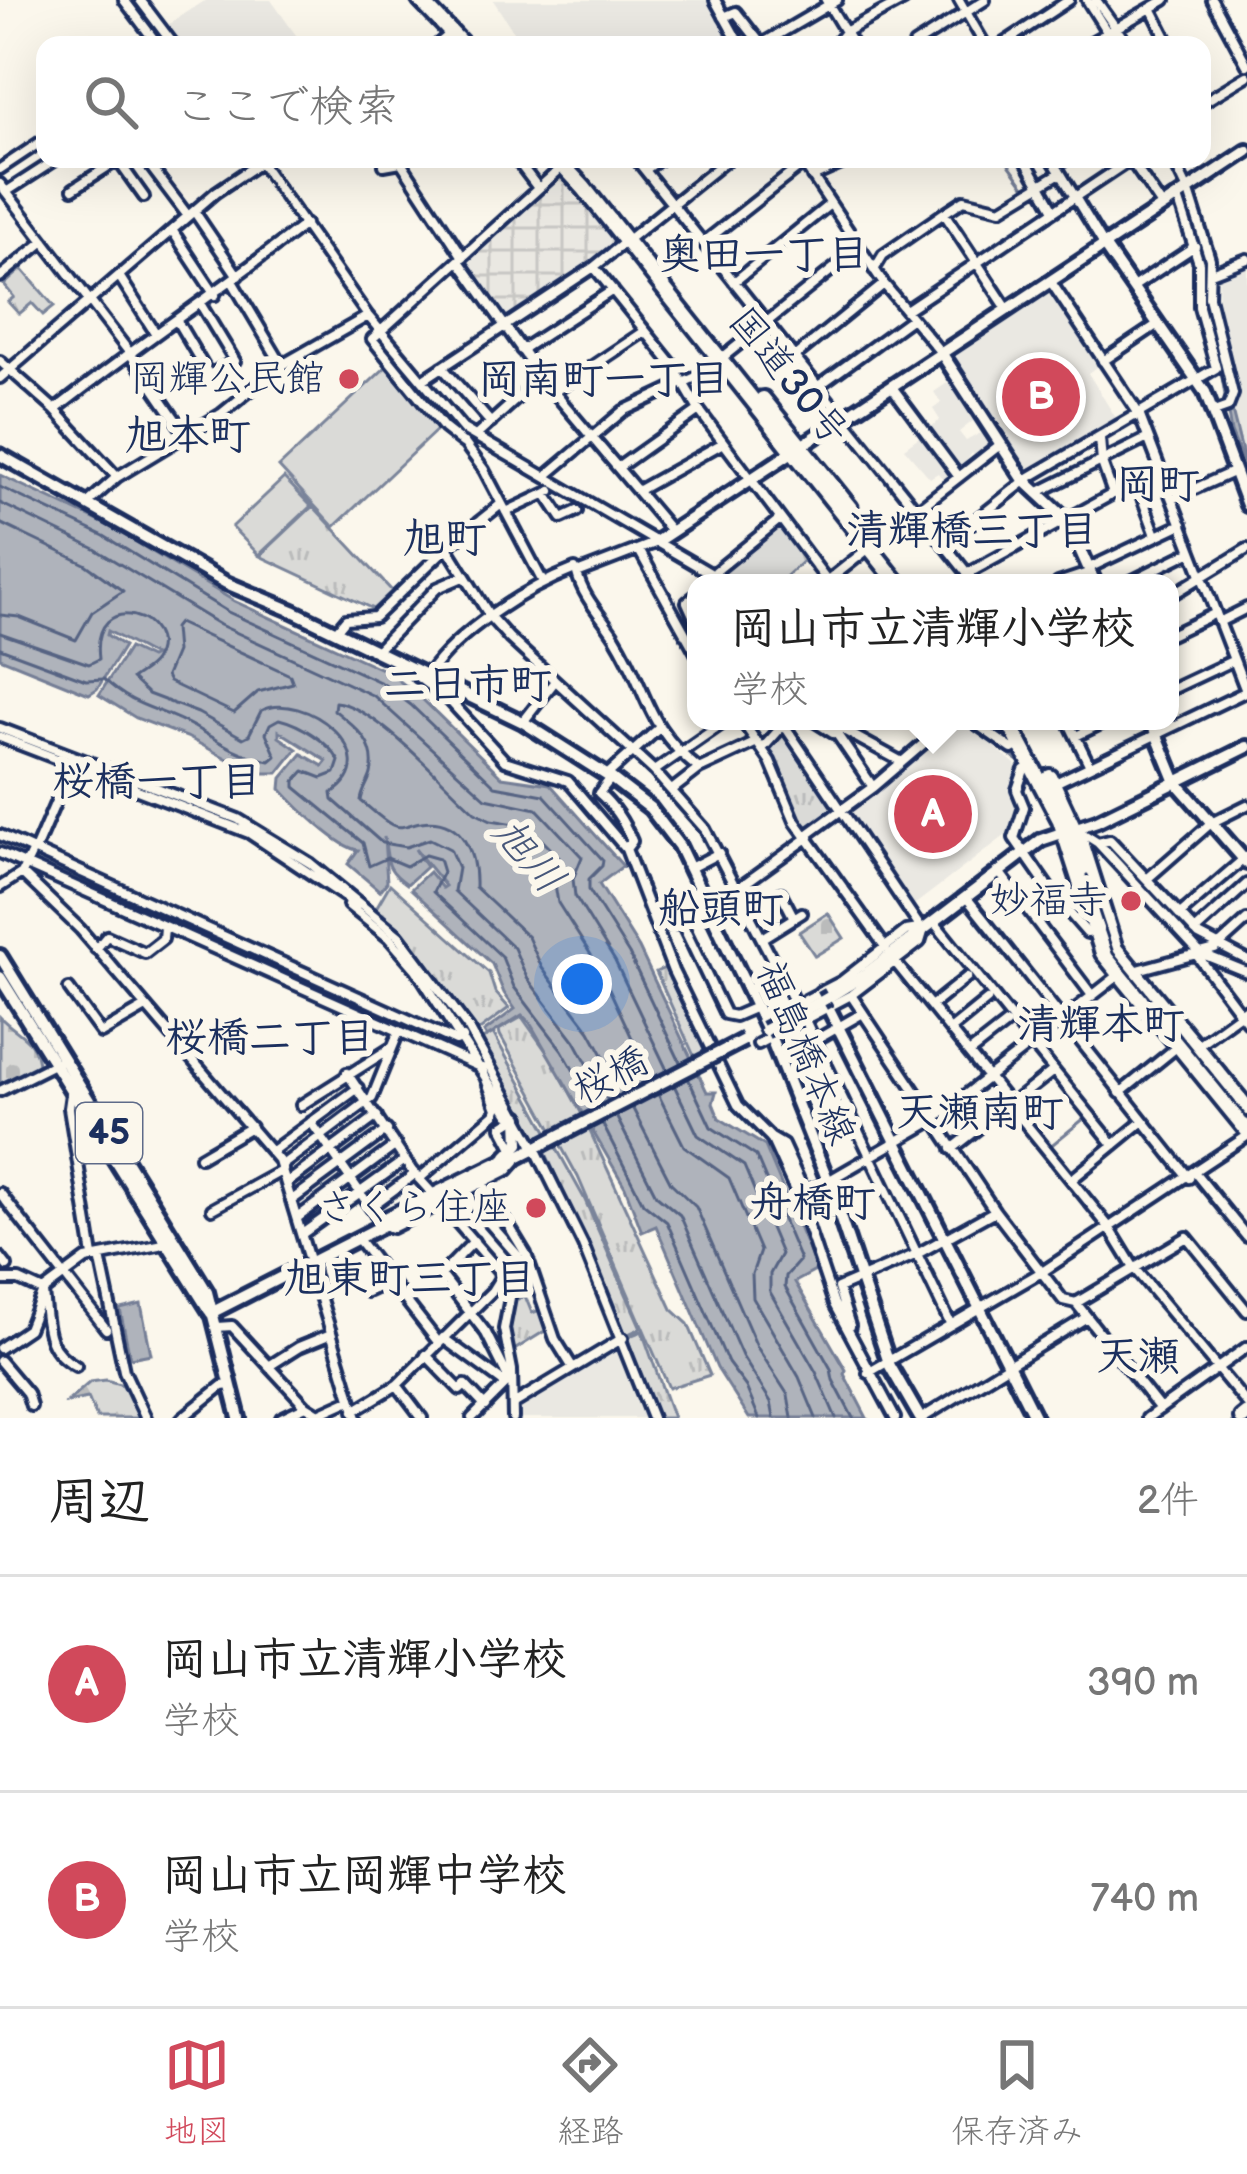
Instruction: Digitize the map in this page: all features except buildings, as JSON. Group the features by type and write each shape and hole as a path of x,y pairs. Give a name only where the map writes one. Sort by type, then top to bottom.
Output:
{"highway":[{"path":"416,2 443,36"},
{"name":"国道30号","path":"572,168 901,574"},
{"name":"国道30号","path":"873,544 892,574"},
{"path":"1014,730 1069,830 1102,953 1195,1047 1247,1108"},
{"path":"1024,730 1053,784 1125,973 1247,1133"}],"street":[{"path":"124,0 151,36"},
{"path":"140,0 167,36"},
{"path":"715,0 735,36"},
{"path":"842,36 904,0"},
{"path":"959,0 980,36"},
{"path":"928,36 985,0"},
{"path":"1015,36 1069,0"},
{"path":"1092,0 1110,36"},
{"path":"1100,36 1165,0"},
{"path":"1211,0 1247,65"},
{"path":"776,36 831,2 847,36"},
{"path":"1151,8 1165,36"},
{"path":"724,17 736,12 754,36"},
{"path":"1108,31 1115,36"},
{"path":"1211,98 1247,76"},
{"path":"0,170 36,146"},
{"path":"577,573 672,532 1247,151"},
{"path":"40,168 3,188 129,352 186,435"},
{"path":"73,189 105,168"},
{"path":"123,168 144,197"},
{"path":"153,168 235,279 282,365"},
{"path":"0,378 251,168"},
{"path":"263,168 366,317 468,437 543,582"},
{"path":"405,168 503,326 672,532"},
{"path":"524,168 538,188"},
{"path":"558,168 372,342 430,411 468,437 547,476 649,545 704,574"},
{"path":"648,168 967,574"},
{"path":"423,380 593,267 717,168"},
{"path":"703,243 794,168"},
{"path":"806,168 884,284 942,354 1024,481 1066,520 1092,574 1182,524"},
{"path":"812,178 834,168"},
{"path":"1031,168 1054,211"},
{"path":"1057,168 1104,246 1219,410 1247,506"},
{"path":"818,387 976,262 1117,168"},
{"path":"1136,168 1163,208"},
{"path":"944,545 1024,481 1216,368 1199,307 1200,269 1176,168"},
{"path":"874,270 883,255 964,200 1001,209 1060,173"},
{"path":"1183,194 1211,273 1209,297 1233,399 1219,410"},
{"path":"734,281 830,204"},
{"path":"944,213 1008,310"},
{"path":"55,410 302,226"},
{"path":"172,230 215,295"},
{"path":"0,278 44,241"},
{"path":"1133,287 1195,246"},
{"path":"547,476 641,400 682,383 723,357 859,248"},
{"path":"1211,273 1247,259"},
{"path":"593,267 821,574"},
{"path":"119,276 156,334"},
{"path":"1051,282 1139,414 1247,691 1179,724"},
{"path":"794,357 884,284"},
{"path":"521,350 613,290"},
{"path":"177,321 209,375 235,361 201,305"},
{"path":"89,502 117,477 221,414 282,365 366,317"},
{"path":"1103,361 1158,324"},
{"path":"554,392 645,331"},
{"path":"0,361 55,410 117,477"},
{"path":"442,368 491,423"},
{"path":"468,437 491,423 541,377"},
{"path":"892,386 958,477"},
{"path":"619,467 699,410"},
{"path":"1100,437 1102,463 1113,494"},
{"path":"1036,494 1148,438"},
{"path":"639,490 723,443"},
{"path":"837,574 1001,444"},
{"name":"福島橋本線","path":"0,455 226,583 523,722 609,777 662,821 756,1006 828,1182 888,1363 921,1418"},
{"path":"979,574 1160,468"},
{"path":"1172,499 1235,471"},
{"path":"1136,482 1156,536"},
{"path":"336,631 346,619 375,617 447,547 503,508 548,492 558,516 577,511"},
{"path":"717,574 780,519"},
{"path":"649,545 687,632"},
{"path":"447,547 491,618 654,771 705,830 796,1005"},
{"path":"1179,590 1247,549"},
{"path":"1145,574 1192,551"},
{"path":"426,678 456,641 543,582 575,569 587,597 615,637 658,729 699,769"},
{"path":"376,651 437,588 465,576"},
{"path":"1179,632 1247,608"},
{"path":"1179,686 1234,660"},
{"path":"413,672 450,700 460,717 505,761 568,782 626,849 673,971 730,1092 783,1145 804,1191 828,1182 932,1120 1091,994 1125,973 1206,951 1247,920"},
{"path":"523,722 555,681"},
{"path":"626,849 630,835 613,805 599,793 632,751 658,729"},
{"path":"654,771 712,730"},
{"path":"748,730 795,821 886,948"},
{"path":"671,790 699,769 759,746 777,730"},
{"path":"789,730 839,812 928,926 1114,1145"},
{"path":"835,730 873,788"},
{"path":"841,730 902,762"},
{"path":"707,906 737,890 873,788 939,730"},
{"path":"985,730 1012,749 1023,743"},
{"path":"1073,730 1090,766"},
{"path":"1076,736 1088,730"},
{"path":"1154,730 1176,782 1246,859 1179,915"},
{"path":"1053,784 1166,730"},
{"path":"0,733 249,833 279,850 401,951 463,1038 509,1114 518,1117"},
{"path":"0,733 238,820 293,851 399,936 446,993 539,1146 623,1338 652,1418"},
{"name":"桜橋","path":"211,1313 825,1000 1024,851 1247,747"},
{"path":"0,887 29,859 72,764"},
{"path":"1034,765 1024,770 1017,790 1024,807 1014,838 1053,894 1087,933 1095,932"},
{"path":"1147,879 1211,823 1247,805"},
{"path":"1069,830 1098,843 1206,951 1247,972"},
{"path":"0,835 29,859 164,927 482,1068 495,1114 373,1205"},
{"path":"1098,843 1110,840 1196,932 1245,1015 1195,1047"},
{"path":"0,853 29,859 456,1041 463,1038"},
{"path":"689,868 719,854"},
{"path":"29,859 96,949 282,1168 356,1415 397,1385 500,1278 441,1204"},
{"path":"998,871 1091,994"},
{"path":"1196,932 1247,884"},
{"path":"761,938 798,916 781,893"},
{"path":"338,895 369,910"},
{"path":"965,897 1143,1121 1247,1237"},
{"path":"656,925 682,924 724,1014 735,1016 756,1006"},
{"path":"766,1030 805,1021 906,931 928,926"},
{"path":"758,1044 766,1030 796,1005 851,995 920,942 928,926"},
{"path":"96,949 106,936 145,953 163,939 164,927"},
{"path":"1206,951 1247,960"},
{"name":"45","path":"0,956 211,1313 239,1418"},
{"path":"895,962 1109,1227 1245,1412"},
{"path":"931,1006 968,976"},
{"name":"45","path":"0,977 171,1242"},
{"path":"748,990 760,980"},
{"path":"69,989 101,1033 146,1007"},
{"path":"851,995 995,1211 1063,1300 1076,1303 1087,1317 1154,1415 1247,1347"},
{"path":"825,1000 1035,1418"},
{"path":"950,1030 987,1000"},
{"path":"814,1041 863,1013"},
{"path":"805,1021 950,1324"},
{"path":"969,1053 1006,1024"},
{"path":"212,1209 282,1168 368,1102 398,1034"},
{"path":"1120,1093 1178,1046"},
{"path":"301,1105 392,1047"},
{"path":"0,1091 59,1062"},
{"path":"1010,1105 1053,1071"},
{"path":"347,1073 432,1193"},
{"path":"272,1151 358,1088"},
{"path":"71,1093 97,1256 124,1371 146,1418"},
{"path":"287,1183 377,1116"},
{"path":"311,1122 383,1225 392,1228 508,1171 520,1139 518,1117"},
{"path":"1071,1180 1143,1121"},
{"path":"200,1156 251,1127"},
{"path":"952,1149 979,1127"},
{"path":"292,1200 387,1130"},
{"path":"868,1373 1042,1272 1192,1176 1247,1133"},
{"path":"771,1138 850,1337 895,1418"},
{"path":"298,1218 396,1145"},
{"path":"383,1225 386,1216 511,1157"},
{"path":"302,1234 405,1160"},
{"path":"483,1184 526,1254 556,1339 573,1368"},
{"path":"0,1193 106,1329"},
{"path":"463,1193 518,1256 504,1329 513,1418"},
{"path":"850,1337 838,1288 917,1254 995,1211"},
{"path":"1076,1303 1187,1237 1247,1311"},
{"path":"357,1238 440,1340 510,1381"},
{"path":"474,1241 441,1275 486,1333 510,1381"},
{"path":"0,1348 28,1329 43,1291 62,1275 97,1256 171,1242"},
{"path":"0,1280 19,1280 43,1291"},
{"path":"367,1292 391,1281"},
{"path":"43,1291 47,1336 58,1353 76,1366"},
{"path":"921,1418 1087,1317"},
{"path":"217,1327 232,1326 306,1406 326,1414 350,1400"},
{"path":"269,1366 331,1334"},
{"path":"515,1403 623,1338"},
{"path":"426,1355 460,1390 464,1385 485,1406"},
{"path":"0,1361 27,1393 31,1406"},
{"path":"472,1418 510,1381"},
{"path":"182,1418 222,1386 232,1384"},
{"path":"397,1385 422,1418"},
{"path":"281,1418 306,1406"}],"shaded area":[{"path":"206,0 271,0 297,36 173,36 166,26"},
{"path":"493,0 711,0 731,36 516,36"},
{"path":"558,175 565,177 619,243 504,323 463,262"},
{"path":"1247,265 1247,461 1232,412 1238,401 1234,385 1239,384 1218,307 1219,277"},
{"path":"1049,293 1100,364 1088,373 1119,423 1027,473 956,361 957,354"},
{"path":"953,379 978,417 959,432 966,441 986,430 994,442 976,457 972,453 959,471 927,430 940,420 933,409 941,403 934,392"},
{"path":"923,434 951,472 944,481 938,473 930,478 904,448"},
{"path":"946,730 970,730 985,739 1015,764 1018,775 1013,790 1021,807 1014,829 910,908 847,813"},
{"path":"619,1344 649,1418 517,1418 518,1405"}],"green space":[{"path":"22,269 54,306 43,315 32,303 19,314 8,302 14,297 4,285"},
{"path":"386,367 438,429 334,527 279,467"},
{"path":"284,478 311,506 259,555 232,527"},
{"path":"313,506 392,591 373,609 260,556"},
{"path":"777,526 782,526 806,558 789,574 719,574"},
{"path":"782,731 834,808 810,828 798,819 769,752"},
{"path":"390,884 489,973 495,992 509,1008 477,1032 412,942 376,908"},
{"path":"828,913 844,938 815,956 799,932"},
{"path":"665,968 706,1053 695,1058 656,972"},
{"path":"0,1017 30,1044 38,1067 0,1086"},
{"path":"522,1017 583,1116 672,1309 688,1324 710,1375 669,1388 578,1177 500,1035 499,1030"},
{"path":"493,1033 584,1198 641,1328 626,1335 544,1149 479,1041"},
{"path":"525,1296 532,1313 542,1309 548,1329 511,1352 508,1331 514,1301"},
{"path":"642,1331 673,1418 656,1418 627,1337"},
{"path":"90,1382 123,1385 139,1418 97,1418 88,1398 67,1402"}],"water":[{"path":"1170,168 1173,168 1206,252 1206,307 1247,471 1231,432 1221,371 1205,319 1200,248"},
{"name":"旭川","path":"0,475 111,527 234,601 388,672 502,777 550,784 623,866 599,884 639,948 707,1092 716,1092 713,1103 719,1118 765,1146 817,1270 795,1282 846,1370 867,1418 749,1418 717,1368 656,1226 642,1232 625,1187 530,1023 522,1015 487,1037 484,1032 515,1009 492,964 411,889 429,872 445,886 415,849 426,867 407,884 389,864 384,837 387,882 380,891 348,864 358,850 330,835 281,789 282,778 302,754 323,766 327,761 279,731 279,737 297,749 278,773 254,773 187,737 136,718 99,695 129,648 154,656 108,631 107,635 124,646 89,694 0,658"},
{"path":"0,841 456,1045 464,1042 463,1056 32,863 0,848"},
{"path":"141,1304 151,1354 130,1358 120,1309"}],"waterway":[{"path":"132,0 159,36"},
{"path":"1012,168 1027,189"},
{"path":"258,170 299,224"},
{"path":"353,301 457,430 533,474"},
{"path":"583,503 646,543"},
{"path":"655,547 700,574"},
{"path":"974,730 1018,761"},
{"path":"75,1117 97,1256"},
{"path":"1048,1148 1086,1117"},
{"path":"114,1342 124,1379"}],"tram line":[{"path":"1087,875 1113,953 1247,1118"}],"place":[{"name":"岡輝公民館","path":"349,379"},
{"name":"岡山市立岡輝中学校","path":"1041,397"},
{"name":"岡山市立清輝小学校","path":"933,814"},
{"name":"妙福寺","path":"1131,901"},
{"name":"さくら住座","path":"536,1208"}],"district":[{"name":"奥田一丁目","path":"764,255"},
{"name":"岡南町一丁目","path":"604,380"},
{"name":"旭本町","path":"188,436"},
{"name":"岡町","path":"1158,485"},
{"name":"清輝橋三丁目","path":"972,531"},
{"name":"旭町","path":"445,539"},
{"name":"二日市町","path":"468,685"},
{"name":"桜橋一丁目","path":"157,782"},
{"name":"船頭町","path":"721,909"},
{"name":"清輝本町","path":"1101,1025"},
{"name":"桜橋二丁目","path":"270,1038"},
{"name":"天瀬南町","path":"980,1113"},
{"name":"舟橋町","path":"813,1203"},
{"name":"旭東町三丁目","path":"410,1279"},
{"name":"天瀬","path":"1138,1357"}]}
